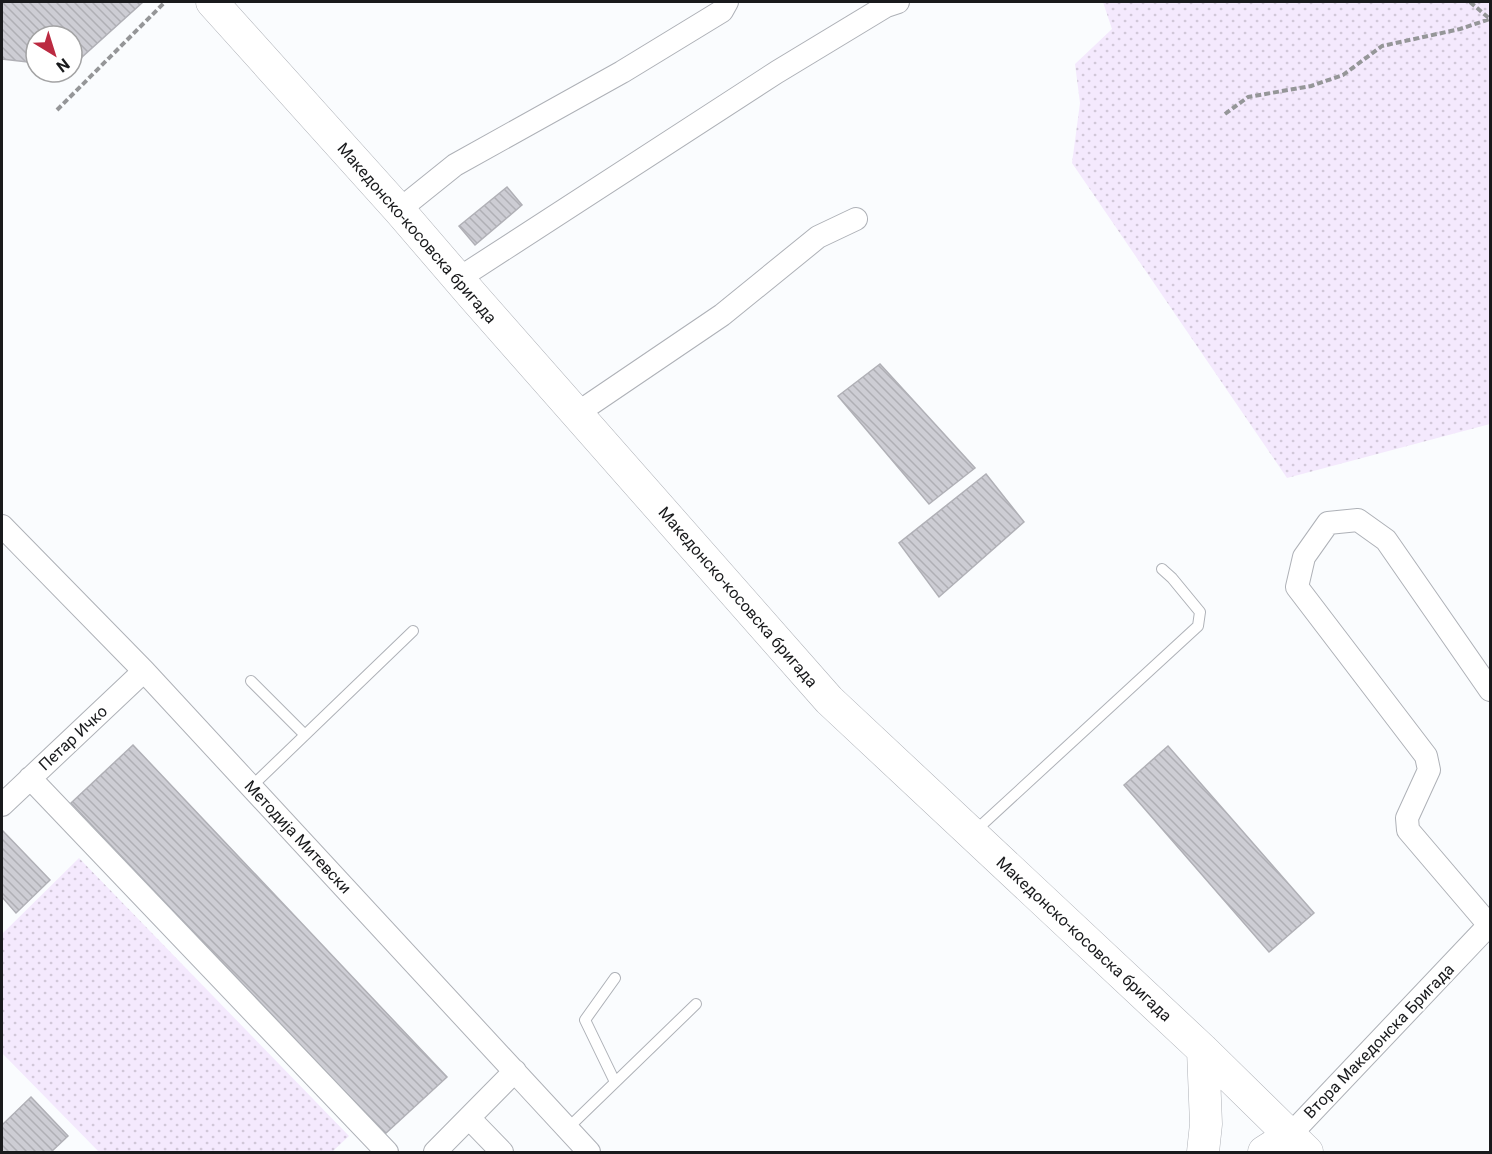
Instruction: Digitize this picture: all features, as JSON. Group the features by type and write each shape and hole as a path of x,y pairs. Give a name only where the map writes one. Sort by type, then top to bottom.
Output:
{"street":[{"name":"Македонско-косовска бригада","path":"212,2 399,210 829,700 1250,1095 1286,1147"},
{"path":"399,210 455,165 632,66 722,11 728,2"},
{"path":"458,279 777,72 886,6 898,2"},
{"path":"576,414 722,315 818,237 856,219"},
{"path":"1490,925 1408,830 1407,818 1429,770 1426,756 1297,587 1304,557 1328,523 1358,520 1386,540 1491,690"},
{"name":"Методија Митевски","path":"2,526 144,671 589,1152"},
{"name":"Петар Ичко","path":"2,805 144,671"},
{"path":"30,778 387,1152"},
{"name":"Втора Македонска Бригада","path":"1286,1147 1490,925"},
{"path":"1203,1050 1206,1124 1203,1152"},
{"path":"435,1152 515,1071"},
{"path":"470,1118 502,1152"}],"lane":[{"path":"972,834 1198,626 1200,612 1162,569"},
{"path":"251,787 413,631"},
{"path":"251,681 305,735"},
{"path":"615,978 585,1020 615,1082"},
{"path":"567,1129 696,1004"}],"path":[{"path":"57,110 165,2"},
{"path":"1470,2 1490,19"},
{"path":"1225,114 1248,97 1311,86 1343,75 1382,46 1450,32 1490,19"}],"shaded area":[{"path":"1103,2 1490,2 1490,424 1287,478 1072,163 1080,103 1075,64 1112,29"},
{"path":"79,858 349,1136 332,1152 99,1152 2,1053 2,934"}],"building":[{"path":"2,2 143,2 84,55 84,24 24,24 24,62 2,59"},
{"path":"507,187 522,205 475,245 459,226"},
{"path":"880,364 975,468 929,504 838,396"},
{"path":"986,474 1024,522 939,597 899,543"},
{"path":"133,745 447,1077 385,1134 71,803"},
{"path":"1168,746 1314,913 1269,952 1124,785"},
{"path":"2,830 50,880 16,913 2,897"},
{"path":"31,1097 68,1136 51,1152 2,1152 2,1125"}]}
